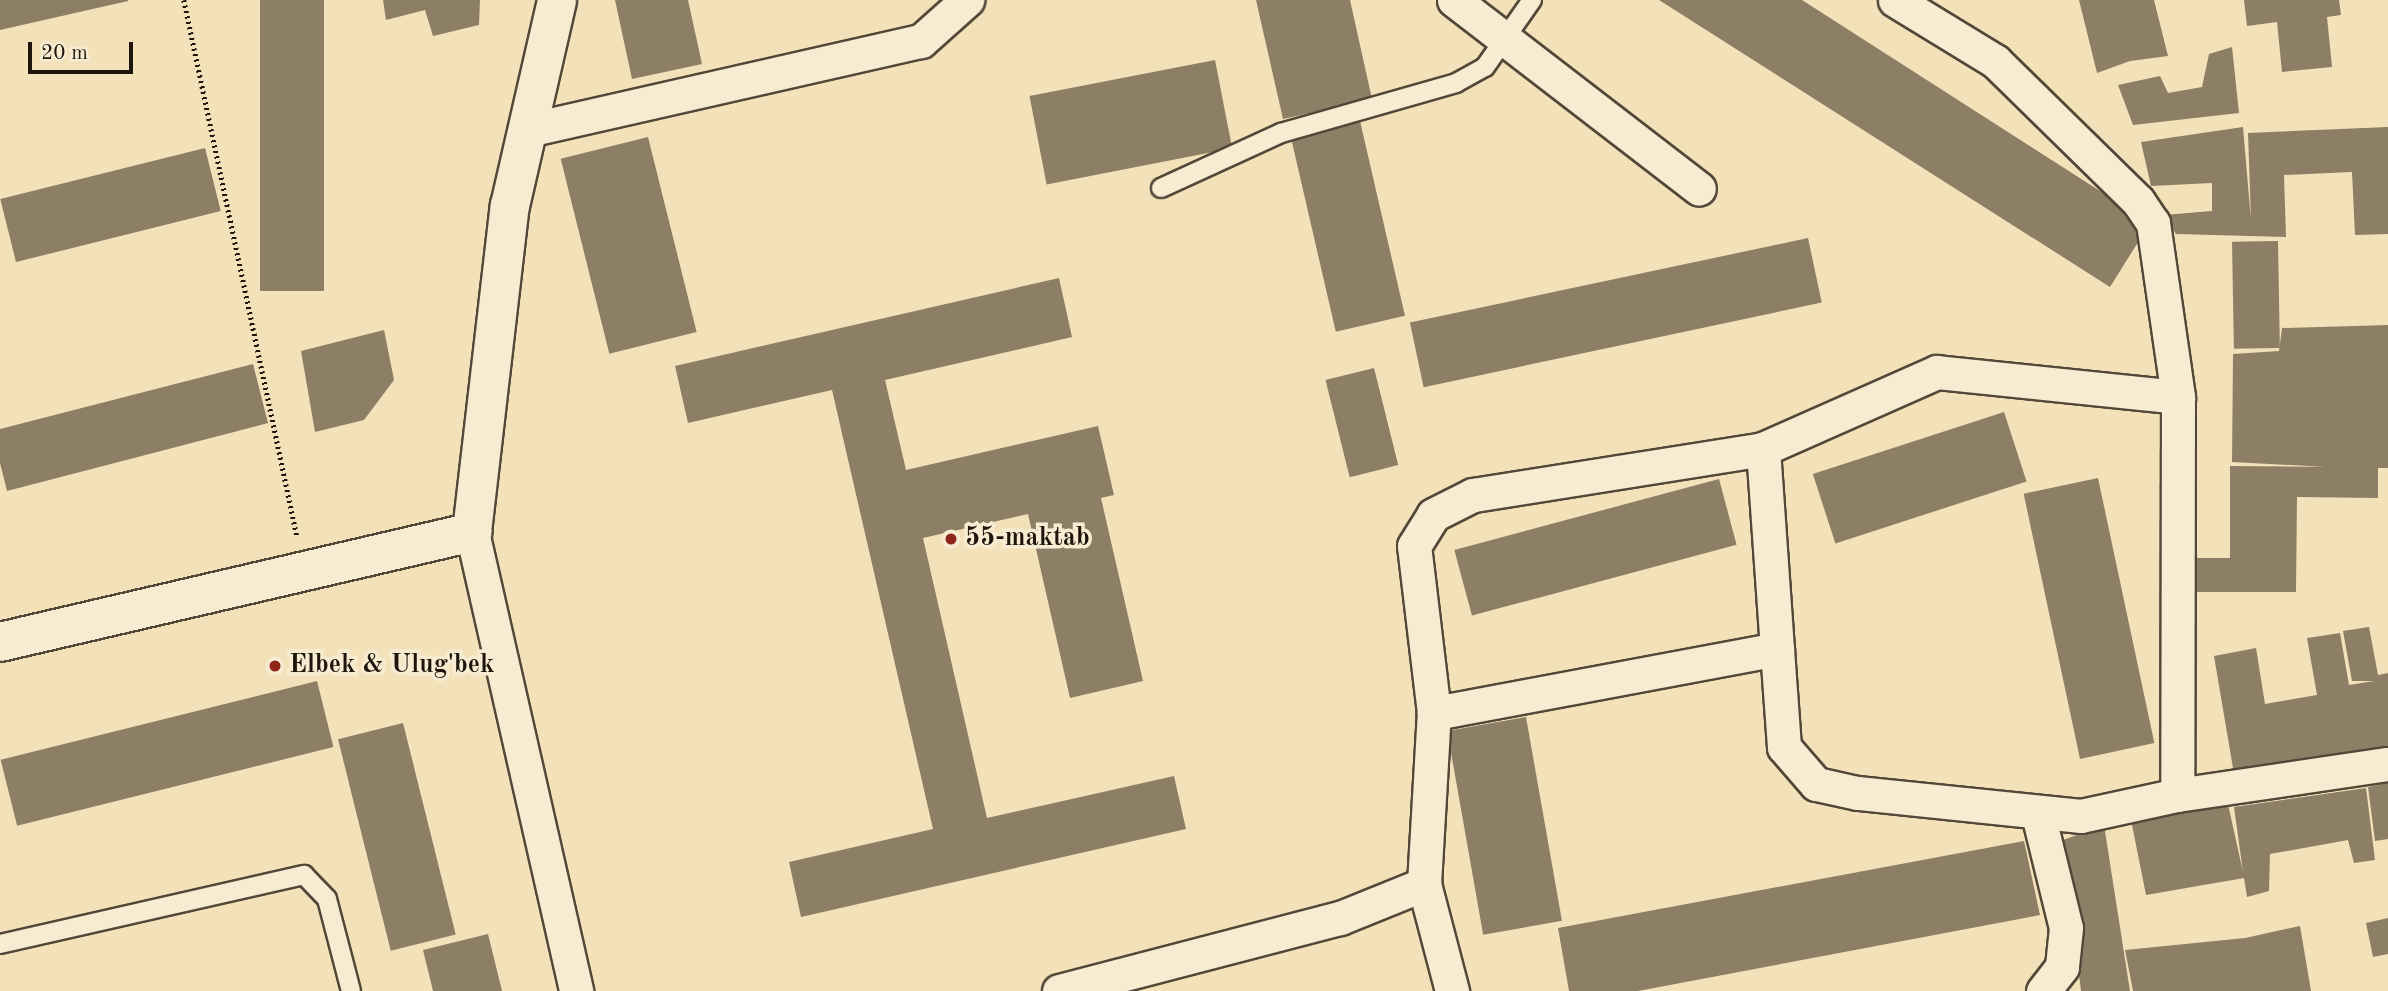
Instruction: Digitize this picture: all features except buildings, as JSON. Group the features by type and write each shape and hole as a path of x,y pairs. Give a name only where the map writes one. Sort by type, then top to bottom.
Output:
{"street":[{"path":"557,0 510,206 472,532 576,991"},
{"path":"528,130 921,41 967,0"},
{"path":"1454,0 1699,189"},
{"path":"1895,0 1994,61 2138,201 2153,223 2178,397 2177,796"},
{"path":"1452,991 1424,884 1434,713 1414,546 1433,515 1472,495 1763,449 1937,372 2178,397"},
{"path":"1763,449 1784,747 1816,784 1857,793 2038,814 2081,816 2177,796 2388,764"},
{"path":"0,642 472,532"},
{"path":"1434,713 1777,649"},
{"path":"2038,814 2066,928 2062,967 2043,991"},
{"path":"1059,991 1340,918 1424,884"}],"lane":[{"path":"1161,188 1281,133 1456,83 1485,67 1532,0"},
{"path":"0,944 304,875 327,899 351,991"}],"path":[{"path":"184,0 305,571"}],"place":[{"name":"55-maktab","path":"951,539"},
{"name":"Elbek & Ulug'bek","path":"275,666"}]}
